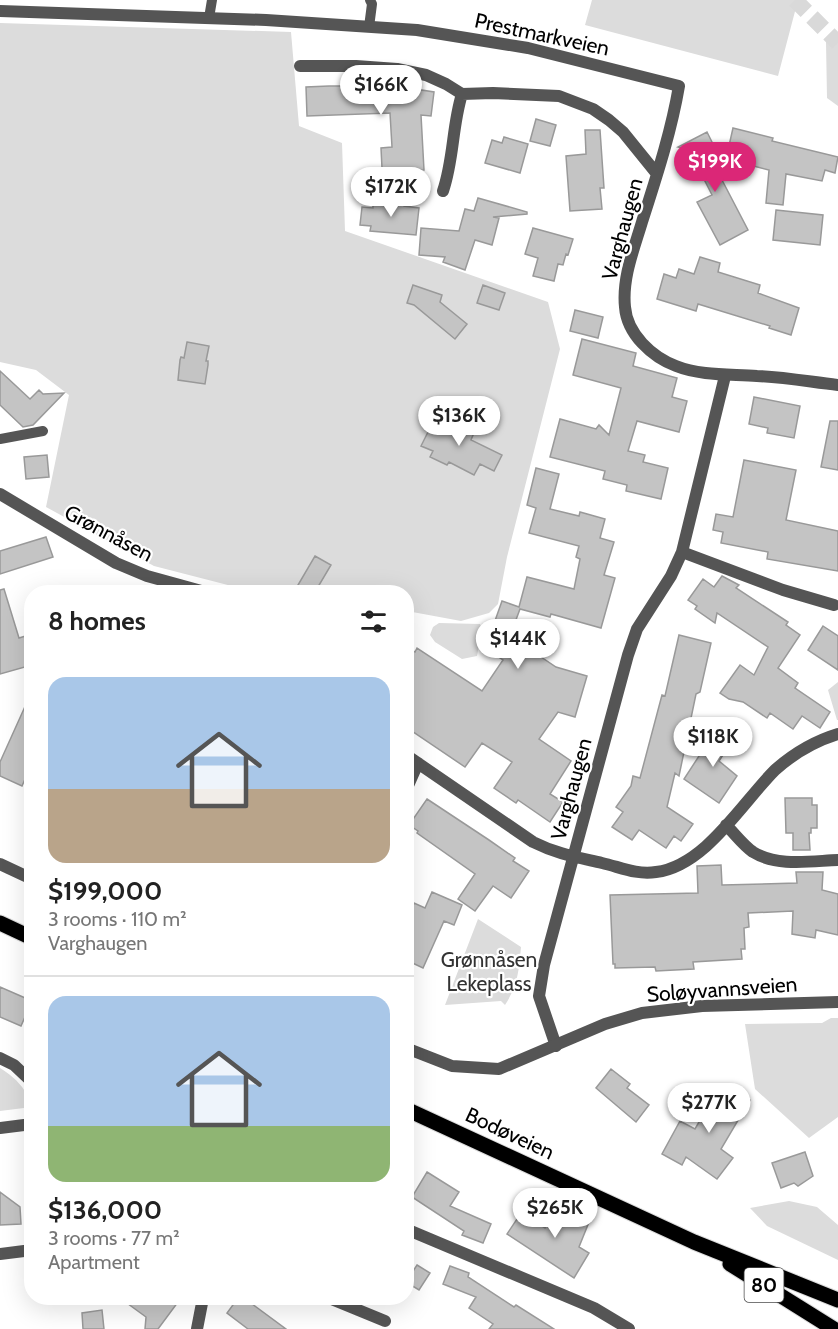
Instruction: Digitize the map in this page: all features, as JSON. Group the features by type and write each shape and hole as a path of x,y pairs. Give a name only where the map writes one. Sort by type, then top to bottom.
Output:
{"main road":[{"path":"0,923 24,934"},
{"name":"Bodøveien","path":"414,1113 694,1242 838,1300"},
{"name":"Bodøveien","path":"694,1242 834,1329"}],"street":[{"name":"Prestmarkveien","path":"0,11 35,6 417,30 528,48 679,86"},
{"name":"Varghaugen","path":"300,66 397,69 426,75 462,94 559,96 593,110 623,132 657,174"},
{"name":"Varghaugen","path":"679,86 674,114 627,273 624,308 631,327 642,343 658,358 677,367 725,376 758,375 838,385"},
{"path":"443,191 449,173 456,114 462,94"},
{"name":"Varghaugen","path":"556,1046 539,996 543,965 632,642 671,576 682,552 725,376"},
{"name":"Grønnåsen","path":"0,494 117,562 147,576 180,585"},
{"path":"682,552 783,590 834,605"},
{"path":"414,760 532,842 552,852 630,871 657,872 685,861 700,850 726,825 775,770 791,757 807,747 838,734"},
{"path":"414,772 418,763"},
{"path":"726,825 743,844 764,858 777,861 838,860"},
{"path":"0,864 24,875"},
{"name":"Soløyvannsveien","path":"414,1050 452,1066 499,1069 604,1024 642,1013 693,1006 838,1002"},
{"path":"0,1058 14,1065 24,1074"},
{"path":"0,1128 24,1125"},
{"path":"414,1232 594,1308 629,1329"},
{"path":"0,1254 24,1251"},
{"path":"197,1329 202,1305"},
{"path":"346,1305 385,1321"}],"lane":[{"path":"209,18 212,0"},
{"path":"369,27 372,4 370,0"},
{"path":"0,439 43,431"}],"green space":[{"path":"592,0 798,0 778,76 585,25"},
{"path":"0,23 291,32 299,126 342,143 345,231 548,302 560,349 507,557 498,604 489,613 461,621 414,612 414,585 228,585 154,566 46,507 69,395 36,370 0,362"},
{"path":"838,35 838,106 827,98 826,42"},
{"path":"439,623 480,624 482,630 477,656 462,659 435,642 430,635 433,627"},
{"path":"838,682 838,720 837,720 828,690"},
{"name":"Grønnåsen Lekeplass","path":"478,919 521,947 513,991 505,1005 501,1001 445,1005"},
{"path":"831,1018 838,1018 838,1117 809,1138 755,1089 745,1024 822,1023"},
{"path":"0,1068 23,1088 24,1108 0,1111"},
{"path":"789,1201 817,1207 838,1225 838,1260 767,1226 750,1208"}],"building":[{"path":"396,86 434,92 431,116 421,115 424,170 393,171 393,168 382,168 381,148 392,147 390,113 307,116 306,87"},
{"path":"536,119 556,125 550,146 530,141"},
{"path":"733,128 773,138 772,141 838,157 835,173 825,170 822,181 786,174 783,205 766,203 769,170 726,159"},
{"path":"585,130 600,130 604,188 600,188 602,209 570,211 566,156 586,154"},
{"path":"707,132 720,158 709,155 748,230 720,245 697,202 712,195 689,150 678,147"},
{"path":"504,137 528,144 520,173 485,163 492,140 502,143"},
{"path":"478,198 527,212 527,214 493,217 499,218 492,245 475,240 465,270 443,262 445,257 419,255 421,228 459,231 465,209 474,211"},
{"path":"389,199 404,201 404,206 419,208 416,235 370,231 371,226 360,225 362,207 373,208 373,203 388,205"},
{"path":"776,210 823,215 820,245 773,240"},
{"path":"533,228 573,239 563,265 558,264 554,281 533,276 538,258 525,254"},
{"path":"700,257 720,263 718,272 760,285 758,293 799,308 791,335 769,328 770,326 698,304 696,311 657,299 664,274 676,278 679,269 694,274"},
{"path":"413,285 442,295 440,302 467,324 455,339 414,305 407,303"},
{"path":"483,285 505,293 499,310 477,303"},
{"path":"575,310 603,317 598,338 570,331"},
{"path":"582,339 636,353 633,366 677,378 672,397 687,401 679,432 637,421 628,451 645,455 643,462 668,468 661,499 626,491 627,485 603,479 605,471 550,457 560,419 596,429 599,425 609,435 621,388 573,375"},
{"path":"187,342 209,346 205,384 178,380 180,360 181,357 184,358"},
{"path":"0,371 30,399 39,390 43,394 64,393 33,425 23,427 0,405"},
{"path":"754,397 800,406 794,438 767,433 768,428 749,424"},
{"path":"456,418 476,428 471,440 502,455 494,471 480,464 474,475 449,462 447,465 430,457 433,451 421,446 433,422 438,425 441,419 453,425"},
{"path":"830,421 838,421 838,470 821,467"},
{"path":"47,455 49,477 26,479 24,457"},
{"path":"744,460 796,470 786,520 838,531 838,571 767,559 768,552 721,543 723,532 713,530 716,514 733,517"},
{"path":"536,468 559,474 550,509 579,516 580,512 605,519 600,538 614,542 604,575 615,578 601,628 551,614 550,617 520,609 510,636 556,667 587,676 575,717 558,712 539,739 571,761 550,794 563,802 550,822 518,800 516,803 494,788 512,762 482,743 465,767 414,732 414,651 417,648 482,691 503,660 497,656 508,639 491,632 502,601 519,607 527,577 574,589 580,559 576,557 579,546 529,533 536,508 527,505"},
{"path":"46,537 53,557 0,574 0,551"},
{"path":"315,556 331,565 319,585 298,585"},
{"path":"722,576 739,585 736,588 788,622 786,625 800,635 778,668 798,683 795,688 830,712 820,728 802,716 793,729 770,713 767,718 743,702 729,699 720,693 740,665 754,675 768,647 717,613 715,623 695,609 697,606 688,600 703,579 714,587"},
{"path":"4,589 19,638 24,636 24,667 0,674 0,590"},
{"path":"823,626 838,636 838,670 808,650"},
{"path":"679,635 711,643 700,692 696,694 679,776 675,773 667,807 693,824 681,841 674,836 666,848 639,830 632,840 612,827 623,812 616,807 631,786 633,776 640,778 662,695 665,696"},
{"path":"24,709 24,782 22,786 0,776 0,762"},
{"path":"718,727 734,738 719,761 737,776 719,803 684,779"},
{"path":"785,798 812,798 812,805 817,805 817,828 811,828 811,833 809,833 810,850 793,850 793,833 786,833"},
{"path":"427,799 515,858 513,861 529,871 511,898 493,886 475,911 458,899 475,874 417,833 418,831 414,828 414,818"},
{"path":"721,865 722,885 797,883 796,872 823,872 822,890 838,894 838,935 816,930 815,938 792,934 793,911 748,913 749,927 744,928 745,949 741,949 742,959 693,962 694,969 656,971 655,967 615,968 610,895 698,893 697,866"},
{"path":"432,892 462,905 454,925 444,921 423,968 414,964 414,903 425,908"},
{"path":"0,987 24,998 24,1019 21,1026 0,1017"},
{"path":"611,1069 630,1084 627,1088 649,1105 636,1122 596,1088"},
{"path":"721,1084 750,1100 721,1149 733,1158 717,1179 686,1157 682,1165 662,1154 680,1121 695,1129"},
{"path":"805,1152 813,1176 798,1186 794,1183 781,1188 772,1163"},
{"path":"427,1172 459,1192 450,1206 491,1224 483,1243 462,1235 464,1231 414,1198 414,1194"},
{"path":"0,1192 20,1207 21,1224 0,1225"},
{"path":"557,1206 589,1222 579,1247 589,1253 574,1278 507,1234 521,1213 545,1228"},
{"path":"417,1265 430,1273 419,1290 414,1287 414,1270"},
{"path":"450,1266 469,1273 468,1277 514,1307 516,1305 554,1329 489,1329 493,1324 469,1308 476,1297 443,1284"},
{"path":"130,1305 176,1305 158,1329 145,1329 146,1317"},
{"path":"233,1305 253,1305 286,1329 248,1329 227,1313"},
{"path":"102,1310 104,1329 83,1329 82,1313"}],"tunnel":[{"path":"795,0 838,43"}]}
